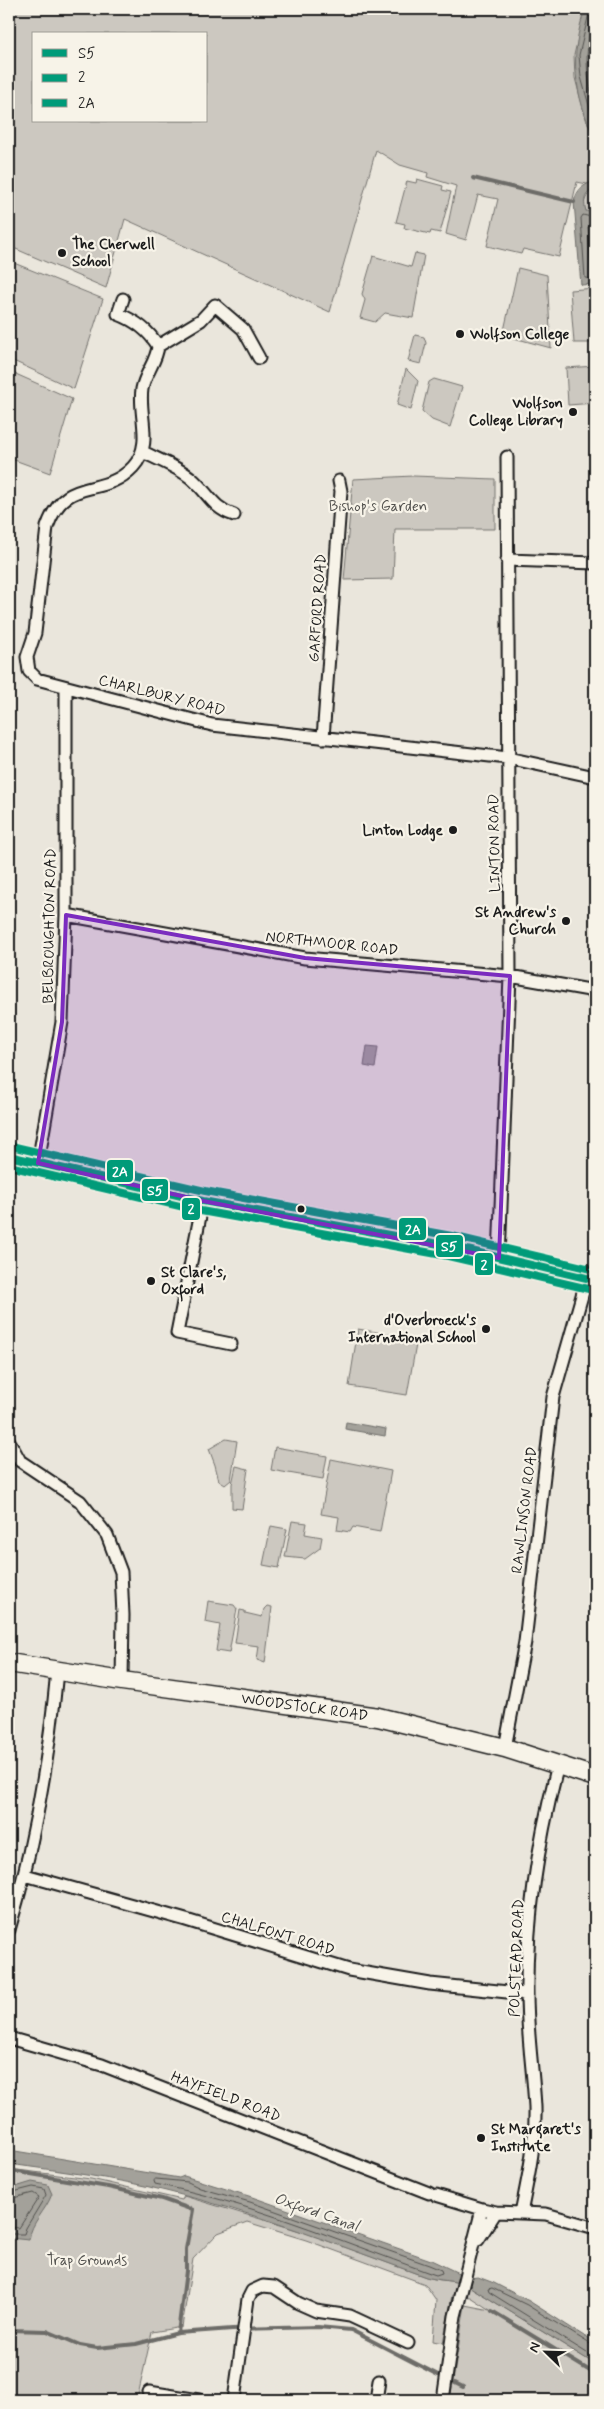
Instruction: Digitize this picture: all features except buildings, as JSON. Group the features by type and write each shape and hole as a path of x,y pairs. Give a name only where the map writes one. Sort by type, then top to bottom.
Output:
{"main road":[{"path":"9,1156 203,1200 450,1246 591,1279"},
{"name":"WOODSTOCK ROAD","path":"9,1663 378,1718 505,1748 595,1777"}],"street":[{"path":"123,298 113,313 130,318 144,329 158,346 158,354 144,378 142,392 145,438 143,452 184,472 222,511 234,516"},
{"path":"158,346 201,320 215,305 243,329 259,358"},
{"name":"CHARLBURY ROAD","path":"143,452 134,466 118,479 109,484 81,489 63,499 53,510 47,527 35,633 27,657 29,671 37,679 212,725 508,758 595,777"},
{"name":"LINTON ROAD","path":"499,1258 510,976 507,456"},
{"name":"GARFORD ROAD","path":"323,738 341,491 339,481"},
{"path":"507,560 595,563"},
{"name":"BELBROUGHTON ROAD","path":"38,1163 62,1022 66,915 66,687"},
{"name":"NORTHMOOR ROAD","path":"66,915 305,958 510,976 595,991"},
{"path":"203,1200 177,1332 231,1344"},
{"name":"RAWLINSON ROAD","path":"505,1748 525,1642 553,1397 591,1279"},
{"path":"9,1441 20,1461 80,1501 108,1535 121,1572 123,1615 122,1681"},
{"path":"9,1930 25,1875 35,1827 57,1671"},
{"name":"POLSTEAD ROAD","path":"522,2213 532,2158 535,2109 527,1994 530,1932 535,1884 545,1823 558,1764"},
{"name":"CHALFONT ROAD","path":"25,1875 186,1920 349,1970 430,1984 527,1994"},
{"name":"HAYFIELD ROAD","path":"9,2038 111,2068 433,2194 496,2212 546,2214 595,2228"},
{"path":"443,2400 460,2292 482,2209"},
{"path":"470,2254 496,2212"},
{"path":"234,2400 248,2299 252,2291 263,2286 274,2287 298,2303 316,2311 350,2316 408,2343"},
{"path":"376,2400 379,2382"},
{"path":"149,2392 199,2400"}],"highlighted area":[{"path":"66,915 305,958 510,976 499,1258 203,1201 38,1163 62,1022"}],"green space":[{"path":"9,9 585,9 574,55 575,78 586,119 595,139 595,181 587,184 577,182 559,257 523,249 521,254 487,246 498,199 478,195 466,240 446,234 456,186 427,177 428,173 400,165 376,150 330,312 125,219 106,288 9,246"},
{"path":"417,179 443,186 442,190 451,192 440,233 431,231 430,234 404,228 405,224 396,222 407,181 416,183"},
{"path":"595,188 595,213 586,210 584,204 585,199"},
{"path":"415,253 424,255 413,318 385,313 375,322 360,318 365,300 362,294 373,256 411,267"},
{"path":"9,261 103,299 74,389 9,359"},
{"path":"518,268 547,275 551,348 503,335"},
{"path":"595,288 595,343 574,343 570,290"},
{"path":"415,335 424,337 426,343 421,364 408,361"},
{"path":"595,366 595,403 568,405 566,368"},
{"path":"406,369 418,381 411,410 397,405"},
{"path":"9,371 72,399 50,473 9,458"},
{"path":"434,379 462,387 450,427 432,420 422,411 429,382"},
{"name":"Bishop's Garden","path":"413,476 495,479 495,529 395,529 393,579 344,580 353,479"},
{"path":"358,1329 417,1339 407,1395 349,1386"},
{"path":"226,1439 237,1441 231,1480 225,1485 219,1481 209,1449"},
{"path":"275,1447 327,1456 323,1479 271,1470"},
{"path":"331,1459 391,1471 380,1532 353,1527 350,1532 337,1530 339,1517 321,1514"},
{"path":"236,1466 248,1469 242,1509 232,1508 232,1484"},
{"path":"292,1521 307,1523 305,1534 322,1537 320,1548 305,1559 285,1557"},
{"path":"271,1526 287,1529 279,1568 263,1565"},
{"path":"208,1601 234,1605 237,1609 229,1653 216,1651 220,1625 205,1622"},
{"path":"267,1606 272,1607 265,1663 257,1660 259,1646 235,1643 240,1610 262,1617"},
{"name":"Trap Grounds","path":"9,2169 91,2179 182,2200 184,2196 307,2233 426,2277 467,2285 595,2364 595,2400 450,2400 465,2305 490,2310 470,2297 452,2295 443,2343 433,2341 436,2300 425,2284 306,2240 247,2222 218,2233 193,2259 182,2327 152,2332 137,2400 9,2400"}],"water":[{"path":"585,9 595,9 595,139 582,106 576,75 577,43"},
{"path":"595,181 595,188 585,198 585,204 586,211 595,213 595,284 581,285 574,202 581,188"},
{"path":"367,1046 378,1047 375,1068 364,1066"},
{"path":"346,1422 386,1429 385,1436 345,1429"},
{"path":"9,2150 179,2178 184,2176 252,2197 431,2260 469,2278 478,2277 529,2301 595,2343 595,2364 467,2285 426,2277 297,2230 199,2199 147,2186 9,2164"},
{"path":"32,2182 48,2185 52,2194 30,2234 29,2240 9,2238 9,2189"}],"waterway":[{"path":"473,178 574,202"},
{"path":"13,2171 108,2187 162,2199 193,2210 186,2249 186,2271 178,2333"},
{"path":"492,2311 595,2374"},
{"path":"9,2330 47,2331 80,2345 97,2348 136,2344 178,2333 232,2329 318,2327 351,2330 438,2375"},
{"path":"455,2383 463,2387"}],"transit line":[{"name":"2A","path":"11,1146 205,1191 452,1236 595,1270"},
{"name":"S5","path":"9,1156 203,1201 450,1246 595,1280"},
{"name":"2","path":"9,1166 201,1211 448,1256 593,1290"}],"place":[{"name":"The Cherwell School","path":"62,253"},
{"name":"Wolfson College","path":"460,334"},
{"name":"Wolfson College Library","path":"573,412"},
{"name":"Linton Lodge","path":"453,830"},
{"name":"St Andrew's Church","path":"566,921"},
{"name":"St Clare's, Oxford","path":"151,1281"},
{"name":"d'Overbroeck's International School","path":"486,1329"},
{"name":"St Margaret's Institute","path":"481,2138"}],"water label":[{"name":"Oxford Canal","path":"317,2211"}]}
